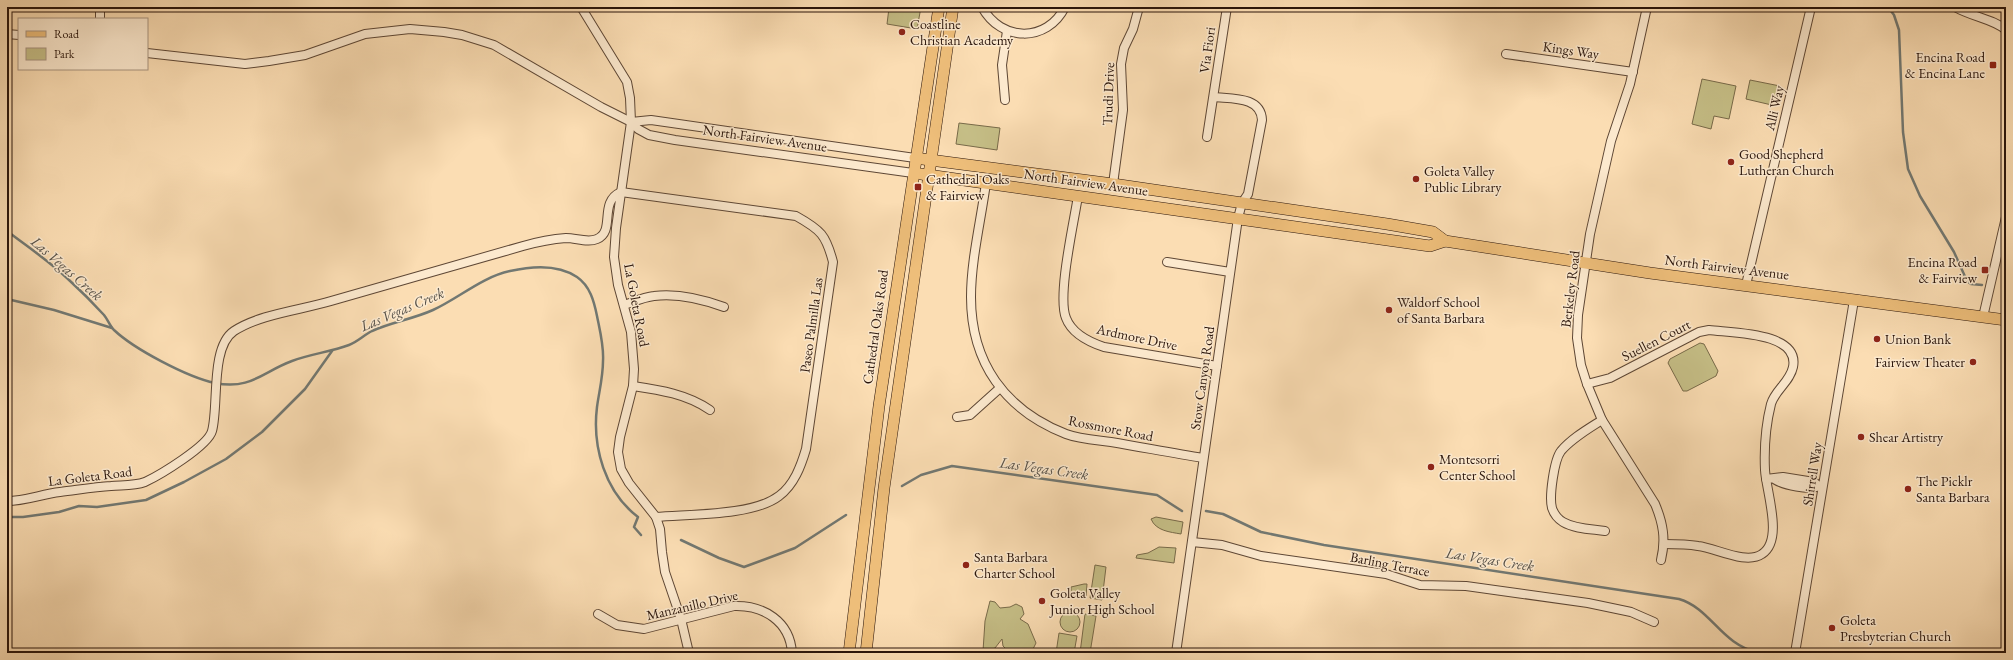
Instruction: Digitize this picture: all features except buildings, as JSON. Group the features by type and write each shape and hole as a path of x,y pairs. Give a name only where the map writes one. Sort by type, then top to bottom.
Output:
{"main road":[{"name":"Cathedral Oaks Road","path":"849,653 879,406 915,158 939,7"},
{"path":"866,653 884,488 953,7"},
{"name":"North Fairview Avenue","path":"915,158 1113,184 1387,224 1433,232 1445,241"},
{"name":"North Fairview Avenue","path":"914,173 1430,246 1445,241 1586,263 2006,320"}],"street":[{"path":"100,7 100,18"},
{"name":"La Goleta Road","path":"581,7 627,82 630,98 631,122 614,257 616,278 631,332 634,350 633,386 620,437 618,452 621,469 629,483 656,517 660,529 666,572 681,619 689,653"},
{"path":"982,7 992,21 1007,31 1022,34 1041,31 1051,26 1061,16 1065,7"},
{"name":"Trudi Drive","path":"1113,184 1123,110 1121,64 1124,48 1135,22 1139,7"},
{"name":"Via Fiori","path":"1207,137 1227,7"},
{"name":"Berkeley Road","path":"1647,7 1633,72 1610,140 1590,234 1578,315 1577,338 1581,365 1602,420 1655,504 1664,530 1664,544 1661,560"},
{"name":"Alli Way","path":"1746,285 1811,7"},
{"path":"1955,7 1970,16 2002,22 2006,30"},
{"name":"North Fairview Avenue","path":"148,52 246,64 270,62 305,54 366,34 410,29 444,32 462,35 494,45 601,107 631,122 638,129 649,135 675,140 914,173"},
{"path":"1005,100 1002,65 1007,31"},
{"path":"7,34 18,35"},
{"name":"Kings Way","path":"1506,54 1633,72"},
{"name":"Stow Canyon Road","path":"1176,653 1238,218 1242,204 1248,194 1262,120 1261,110 1254,103 1214,97"},
{"name":"North Fairview Avenue","path":"631,122 651,120 915,158"},
{"name":"Rossmore Road","path":"986,183 972,277 971,312 978,345 983,360 1000,388 1025,412 1067,434 1203,458"},
{"name":"La Goleta Road","path":"7,501 16,501 58,492 112,486 129,486 144,482 202,446 209,438 213,430 215,390 222,345 228,335 235,330 265,318 329,302 546,240 568,238 588,240 597,239 603,235 605,230 609,202 613,196 621,192"},
{"name":"Paseo Palmilla Las","path":"621,192 796,216 820,231 828,242 833,262 806,449 796,477 779,497 758,506 730,512 656,517"},
{"name":"Ardmore Drive","path":"1078,196 1063,295 1066,318 1072,328 1090,342 1104,347 1217,366"},
{"path":"1983,317 2006,217"},
{"path":"1167,262 1230,272"},
{"path":"624,305 652,296 671,296 698,299 724,307"},
{"name":"Shirrell Way","path":"1795,653 1821,486 1854,300"},
{"name":"Suellen Court","path":"1587,384 1610,378 1700,332 1709,330 1766,338 1780,342 1788,347 1792,355 1793,367 1789,378 1772,402 1764,455 1770,479 1773,525 1769,547 1762,554 1748,558 1699,546 1664,544"},
{"path":"633,386 679,395 698,401 710,410"},
{"path":"957,417 970,415 1000,388"},
{"path":"1602,420 1573,439 1559,453 1556,462 1552,500 1556,516 1562,521 1577,527 1605,531"},
{"path":"1770,479 1782,483 1812,488 1821,486"},
{"name":"Barling Terrace","path":"1192,542 1222,545 1261,556 1386,574 1420,585 1466,586 1588,603 1631,612 1654,622"},
{"name":"Manzanillo Drive","path":"598,614 617,625 644,629 734,606 749,606 761,610 777,621 788,636 792,653"}],"green space":[{"path":"888,7 921,7 917,29 887,24"},
{"path":"1702,79 1736,86 1729,119 1714,116 1711,129 1692,124"},
{"path":"1750,80 1780,86 1776,106 1746,99"},
{"path":"959,123 1000,128 997,150 956,144"},
{"path":"1700,343 1704,344 1718,371 1716,376 1687,391 1683,391 1668,363 1670,359"},
{"path":"1156,517 1183,522 1181,534 1164,530 1156,526 1151,519"},
{"path":"1159,547 1176,548 1174,563 1136,558 1137,555 1148,553"},
{"path":"1095,565 1106,567 1102,600 1090,598"},
{"path":"1087,584 1086,597 1071,595 1071,587"},
{"path":"990,601 995,602 1000,608 1010,607 1016,604 1022,607 1024,614 1020,619 1028,624 1036,643 1031,653 1010,653 1003,646 1002,639 995,648 986,653 983,651 985,621"},
{"path":"1066,612 1074,612 1080,618 1080,626 1074,632 1066,632 1060,626 1060,618"},
{"path":"1085,614 1096,616 1090,653 1080,653"},
{"path":"1059,633 1077,636 1074,653 1056,653"}],"waterway":[{"path":"1888,7 1894,15 1899,30 1903,132 1908,169 1920,196 1954,252 1967,281 1971,284 1982,285"},
{"name":"Las Vegas Creek","path":"7,231 61,272 104,315 111,327 134,345 147,354 176,369 203,380 227,385 247,382 292,361 349,345 372,331 433,310 480,283 500,274 518,269 536,267 553,268 570,273 577,277 591,294 602,338 603,367 596,422 599,453 603,468 617,495 638,517 634,527 641,535"},
{"path":"7,299 54,310 112,328"},
{"path":"7,517 23,517 59,512 79,506 97,507 146,500 184,482 226,459 262,432 305,389 332,351"},
{"name":"Las Vegas Creek","path":"902,486 921,475 952,466 1157,495 1182,511"},
{"name":"Las Vegas Creek","path":"1206,511 1223,514 1261,532 1324,545 1679,599 1700,610 1725,635 1735,642 1746,649 1759,653"},
{"name":"Las Vegas Creek","path":"681,540 719,558 744,567 795,548 846,515"}],"place":[{"name":"Coastline Christian Academy","path":"902,32"},
{"name":"Encina Road & Encina Lane","path":"1993,65"},
{"name":"Good Shepherd Lutheran Church","path":"1731,162"},
{"name":"Goleta Valley Public Library","path":"1416,179"},
{"name":"Cathedral Oaks & Fairview","path":"918,187"},
{"name":"Encina Road & Fairview","path":"1985,270"},
{"name":"Waldorf School of Santa Barbara","path":"1389,310"},
{"name":"Union Bank","path":"1877,339"},
{"name":"Fairview Theater","path":"1973,362"},
{"name":"Shear Artistry","path":"1861,437"},
{"name":"Montesorri Center School","path":"1431,467"},
{"name":"The Picklr Santa Barbara","path":"1908,489"},
{"name":"Santa Barbara Charter School","path":"966,565"},
{"name":"Goleta Valley Junior High School","path":"1042,601"},
{"name":"Goleta Presbyterian Church","path":"1832,628"}]}
